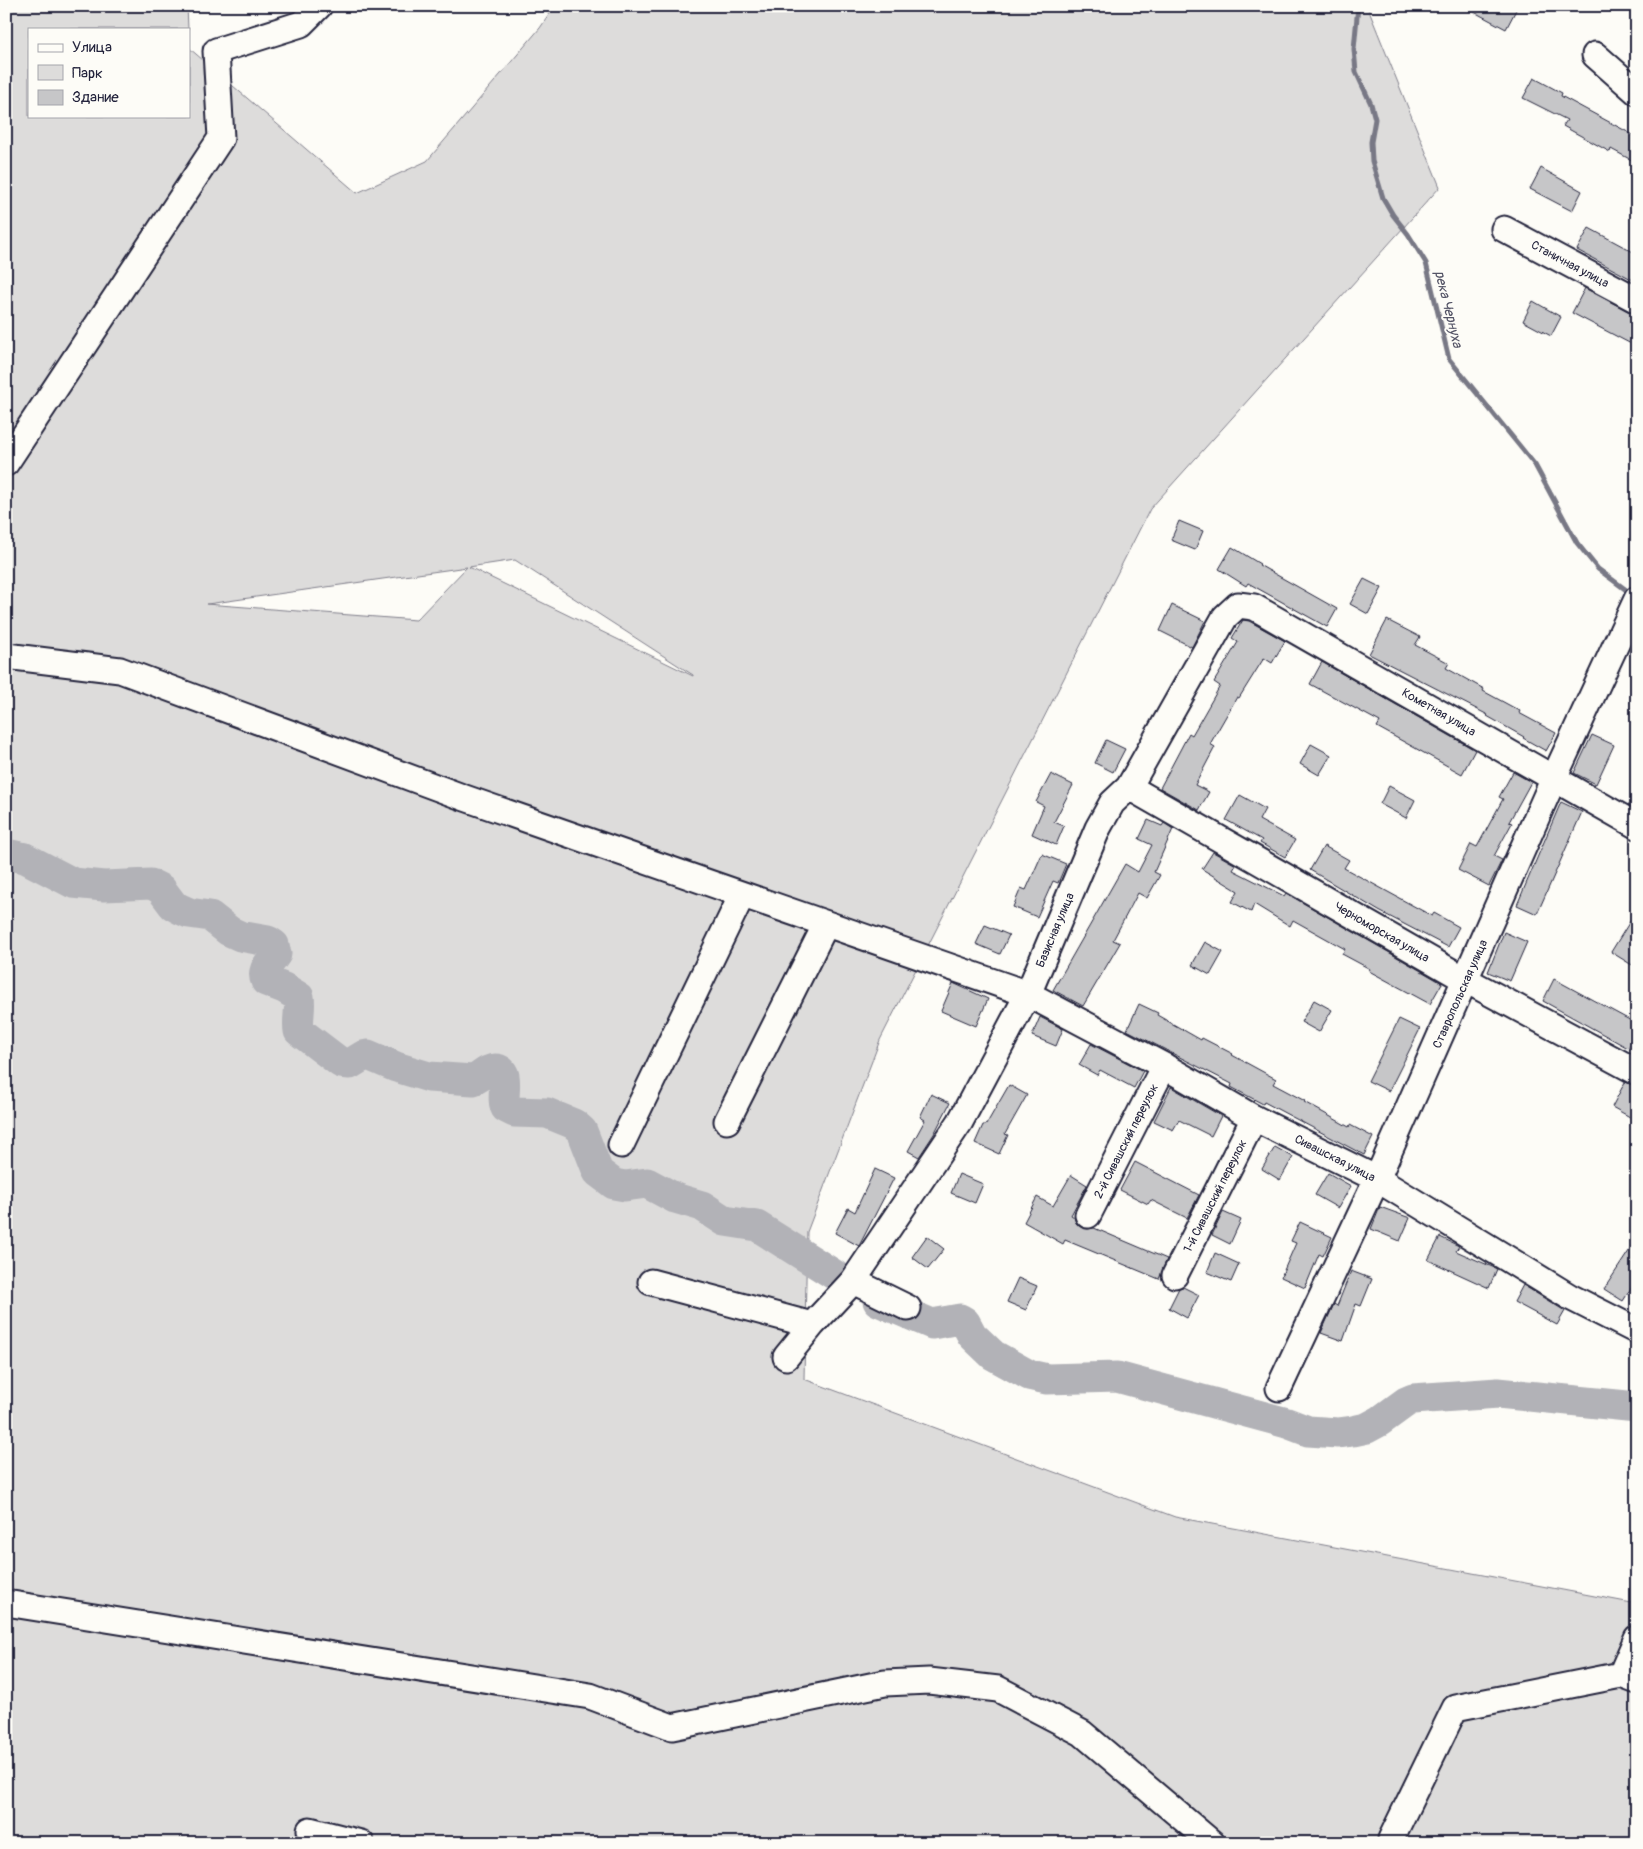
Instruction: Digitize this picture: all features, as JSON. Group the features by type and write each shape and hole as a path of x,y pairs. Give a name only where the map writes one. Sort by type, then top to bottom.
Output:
{"street":[{"path":"6,462 221,138 216,51 301,24 319,6"},
{"path":"1595,55 1637,92"},
{"name":"Станичная улица","path":"1504,228 1637,300"},
{"name":"Ставропольская улица","path":"1278,1388 1377,1179 1554,778 1635,604"},
{"name":"Кометная улица","path":"1238,605 1254,606 1637,826"},
{"name":"Базисная улица","path":"786,1357 812,1325 853,1281 960,1122 1028,994 1098,828 1112,803 1129,787 1225,617 1238,605"},
{"name":"Сивашская улица","path":"6,656 120,670 464,798 1028,994 1164,1066 1254,1118 1377,1179 1570,1297 1634,1323"},
{"name":"Черноморская улица","path":"1129,787 1466,980 1637,1072"},
{"path":"621,1145 742,895"},
{"path":"726,1121 826,924"},
{"name":"2-й Сивашский переулок","path":"1088,1215 1164,1066"},
{"name":"1-й Сивашский переулок","path":"1175,1275 1254,1118"},
{"path":"853,1281 908,1308"},
{"path":"651,1282 812,1325"},
{"path":"6,1603 590,1696 672,1727 885,1683 929,1681 998,1689 1082,1733 1212,1843"},
{"path":"1391,1843 1391,1838 1455,1708 1629,1678 1637,1638"},
{"path":"310,1830 361,1843"}],"green space":[{"path":"6,6 187,6 188,28 28,28 28,118 190,118 190,49 357,193 427,161 540,28 555,6 1367,6 1440,187 1150,509 880,1040 807,1232 804,1379 1175,1517 1637,1604 1637,1843 6,1843","holes":["515,560 693,676 469,567","467,567 416,620 206,604"]}],"building":[{"path":"1463,6 1518,6 1506,29"},
{"path":"1534,78 1562,93 1561,96 1637,137 1637,163 1611,149 1610,152 1563,126 1567,120 1523,98"},
{"path":"1541,168 1582,191 1572,211 1530,189"},
{"path":"1589,228 1637,254 1637,282 1577,250"},
{"path":"1585,288 1637,316 1637,347 1572,313"},
{"path":"1533,301 1561,317 1551,336 1523,321"},
{"path":"1179,521 1203,531 1195,550 1171,540"},
{"path":"1232,547 1259,565 1337,609 1327,627 1248,583 1246,586 1219,569"},
{"path":"1364,579 1382,588 1368,614 1350,604"},
{"path":"1172,605 1205,621 1192,647 1160,631"},
{"path":"1243,620 1249,621 1285,641 1272,663 1264,658 1239,698 1237,697 1210,744 1215,747 1195,785 1209,792 1199,810 1160,788 1189,733 1192,735 1220,686 1214,682 1238,642 1232,638"},
{"path":"1387,620 1420,637 1415,645 1449,663 1446,668 1520,711 1519,713 1556,733 1546,751 1488,715 1369,654"},
{"path":"1322,662 1475,750 1462,774 1377,727 1380,722 1310,684"},
{"path":"1592,735 1614,745 1596,784 1574,773"},
{"path":"1106,740 1125,749 1113,772 1095,763"},
{"path":"1311,744 1331,755 1319,775 1300,764"},
{"path":"1513,772 1531,782 1509,822 1512,823 1494,856 1502,860 1489,886 1458,870 1471,844 1477,847 1503,799 1499,797"},
{"path":"1051,774 1073,785 1054,822 1064,826 1056,845 1032,834 1044,806 1036,802"},
{"path":"1389,786 1415,800 1406,818 1380,804"},
{"path":"1240,795 1265,809 1259,820 1295,840 1285,857 1260,843 1262,840 1226,820"},
{"path":"1561,802 1582,812 1537,914 1517,905"},
{"path":"1148,820 1162,826 1164,823 1173,829 1154,872 1160,875 1147,898 1138,893 1113,940 1120,943 1083,1006 1053,990 1125,864 1138,872 1152,845 1139,839"},
{"path":"1324,846 1349,860 1344,868 1432,916 1434,913 1459,927 1448,947 1379,911 1310,870"},
{"path":"1213,852 1236,865 1233,870 1284,896 1286,893 1442,983 1430,1004 1369,971 1370,969 1342,954 1345,949 1293,920 1290,926 1254,904 1251,912 1232,902 1238,891 1202,869"},
{"path":"1042,854 1066,864 1058,883 1053,881 1037,917 1013,907 1021,888 1026,890"},
{"path":"1637,910 1637,956 1632,965 1611,952"},
{"path":"985,925 1009,935 1000,954 976,944"},
{"path":"1504,932 1527,942 1510,981 1488,972"},
{"path":"1205,942 1223,952 1210,975 1192,965"},
{"path":"1554,979 1637,1024 1637,1032 1628,1048 1543,1001"},
{"path":"953,983 988,999 976,1026 941,1011"},
{"path":"1314,1000 1332,1010 1319,1032 1301,1022"},
{"path":"1139,1004 1158,1013 1157,1015 1201,1040 1202,1038 1233,1054 1276,1079 1273,1084 1304,1102 1349,1127 1350,1125 1373,1137 1364,1155 1264,1102 1263,1104 1231,1087 1232,1084 1127,1030"},
{"path":"1040,1017 1063,1029 1056,1046 1032,1036"},
{"path":"1399,1019 1420,1029 1389,1091 1368,1081"},
{"path":"1091,1044 1143,1071 1134,1088 1100,1070 1097,1075 1079,1065"},
{"path":"1625,1082 1637,1086 1637,1121 1612,1107"},
{"path":"1009,1085 1027,1095 1005,1134 1008,1135 999,1154 975,1143 983,1125 986,1125"},
{"path":"1171,1087 1221,1116 1211,1136 1179,1120 1173,1130 1154,1121"},
{"path":"931,1094 950,1103 934,1134 919,1157 908,1151 925,1120 920,1117"},
{"path":"1275,1147 1293,1157 1280,1180 1262,1169"},
{"path":"1135,1162 1199,1195 1187,1218 1151,1200 1148,1204 1120,1190"},
{"path":"875,1169 894,1178 859,1246 835,1233 848,1208 855,1212"},
{"path":"1328,1173 1351,1186 1338,1208 1315,1195"},
{"path":"959,1174 983,1184 975,1203 951,1193"},
{"path":"1071,1175 1087,1185 1071,1215 1076,1223 1082,1228 1094,1228 1167,1259 1159,1279 1065,1240 1063,1244 1024,1222 1037,1197 1053,1206"},
{"path":"1380,1207 1410,1218 1400,1241 1371,1229"},
{"path":"1223,1212 1241,1220 1230,1244 1212,1235"},
{"path":"1300,1222 1332,1237 1323,1256 1319,1254 1305,1288 1281,1277 1296,1243 1291,1241"},
{"path":"927,1236 944,1249 928,1269 912,1257"},
{"path":"1440,1237 1459,1246 1456,1251 1497,1269 1489,1288 1428,1260"},
{"path":"1637,1239 1637,1279 1623,1301 1604,1289"},
{"path":"1215,1253 1239,1264 1231,1282 1207,1272"},
{"path":"1351,1271 1372,1279 1361,1306 1356,1304 1343,1341 1321,1333 1334,1304 1337,1306"},
{"path":"1018,1278 1037,1286 1026,1310 1007,1302"},
{"path":"1523,1285 1565,1311 1557,1325 1514,1302"},
{"path":"1183,1287 1199,1295 1187,1318 1169,1308 1179,1288"}],"waterway":[{"name":"река Чернуха","path":"1358,6 1354,49 1356,72 1371,104 1375,119 1371,142 1372,161 1383,198 1426,263 1449,359 1535,465 1577,543 1598,569 1633,595"},
{"path":"6,854 25,858 73,883 104,886 151,884 161,889 173,905 180,909 189,913 210,916 229,931 240,936 268,941 274,945 276,954 265,970 266,981 284,988 299,997 299,1031 341,1063 350,1064 368,1055 396,1067 429,1077 473,1080 492,1069 500,1070 504,1078 506,1108 514,1112 547,1113 574,1124 582,1131 598,1172 614,1184 625,1186 647,1183 675,1198 702,1206 725,1221 757,1226 838,1277"},
{"path":"878,1301 932,1324 960,1319 965,1322 972,1335 993,1355 1029,1375 1047,1379 1117,1377 1287,1423 1308,1431 1338,1433 1367,1428 1413,1399 1498,1393 1637,1407"}]}
